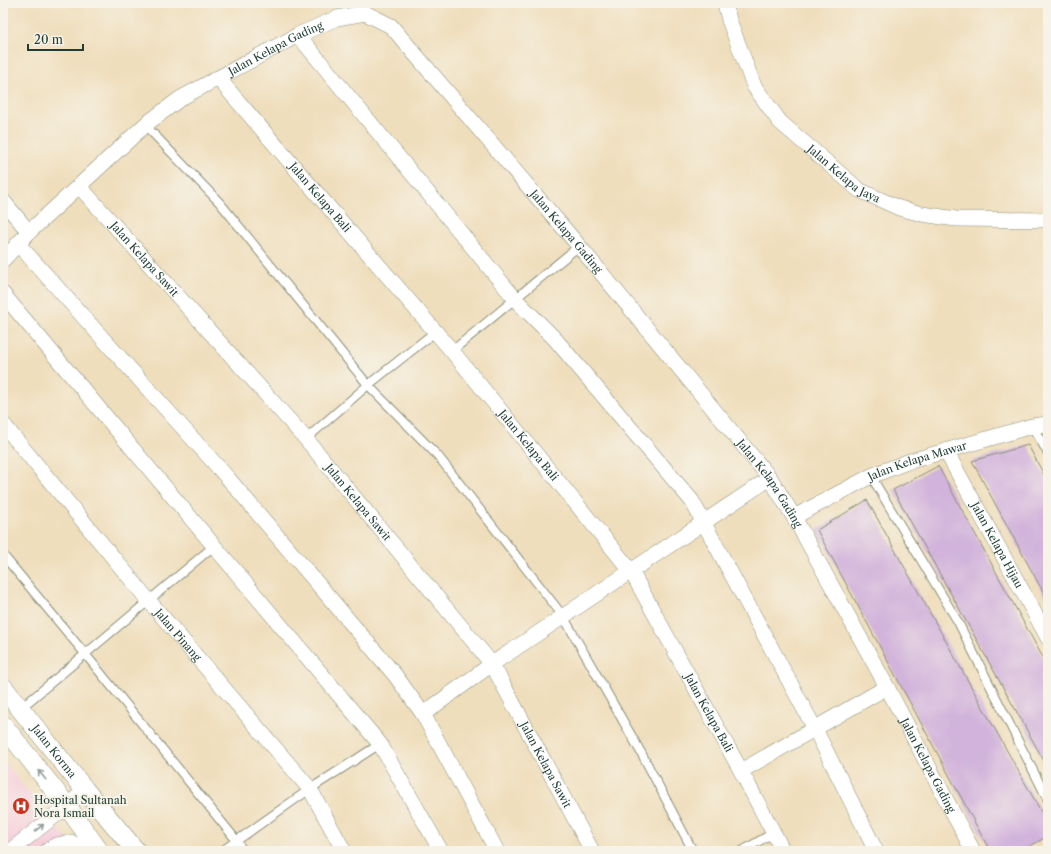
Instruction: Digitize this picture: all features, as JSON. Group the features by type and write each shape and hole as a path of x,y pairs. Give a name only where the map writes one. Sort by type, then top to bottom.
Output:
{"street":[{"name":"Jalan Kelapa Jaya","path":"725,3 729,20 754,86 780,122 859,190 899,208 922,214 956,219 1048,220"},
{"name":"Jalan Kelapa Gading","path":"3,260 29,232 145,125 181,98 298,35 337,18 365,13 391,26 579,246 770,478 794,517 887,687 973,851"},
{"path":"298,35 516,300 566,351 692,501 815,729 876,851"},
{"name":"Jalan Kelapa Bali","path":"218,78 452,351 631,571 741,771 783,851"},
{"name":"Jalan Kelapa Sawit","path":"79,186 306,439 492,664 592,851"},
{"path":"3,201 29,232"},
{"path":"18,244 227,477 395,675 423,714 497,851"},
{"path":"3,294 215,545 380,744 441,851"},
{"name":"Jalan Pinang","path":"3,424 149,601 310,789 344,851"},
{"name":"Jalan Kelapa Mawar","path":"794,517 871,476 907,462 1032,426 1048,424"},
{"name":"Jalan Kelapa Hijau","path":"946,451 1048,638"},
{"path":"423,714 492,664 770,478"},
{"name":"Jalan Korma","path":"3,687 136,851"},
{"path":"741,771 887,687"},
{"path":"3,725 68,806 99,851"},
{"path":"10,851 68,806 85,790"},
{"path":"47,851 56,845 71,842 85,851"}],"lane":[{"path":"145,125 220,203 368,385 438,456 563,616 643,756 693,851"},
{"path":"452,351 516,300 579,246"},
{"path":"306,439 368,385 435,332"},
{"path":"1032,426 1048,453"},
{"path":"871,476 958,622 1048,800"},
{"path":"21,708 86,655 215,545"},
{"path":"3,555 237,841 243,851"},
{"path":"222,851 310,789 380,744"},
{"path":"742,851 773,833"}],"shaded area":[{"name":"Hospital Sultanah Nora Ismail","path":"3,761 77,851 3,851"}],"building":[{"path":"1028,445 1048,482 1048,601 972,461"},
{"path":"938,466 1048,667 1048,768 893,490"},
{"path":"867,500 1048,824 1048,836 1021,851 990,851 817,530"}],"place":[{"name":"Hospital Sultanah Nora Ismail","path":"21,806"}]}
